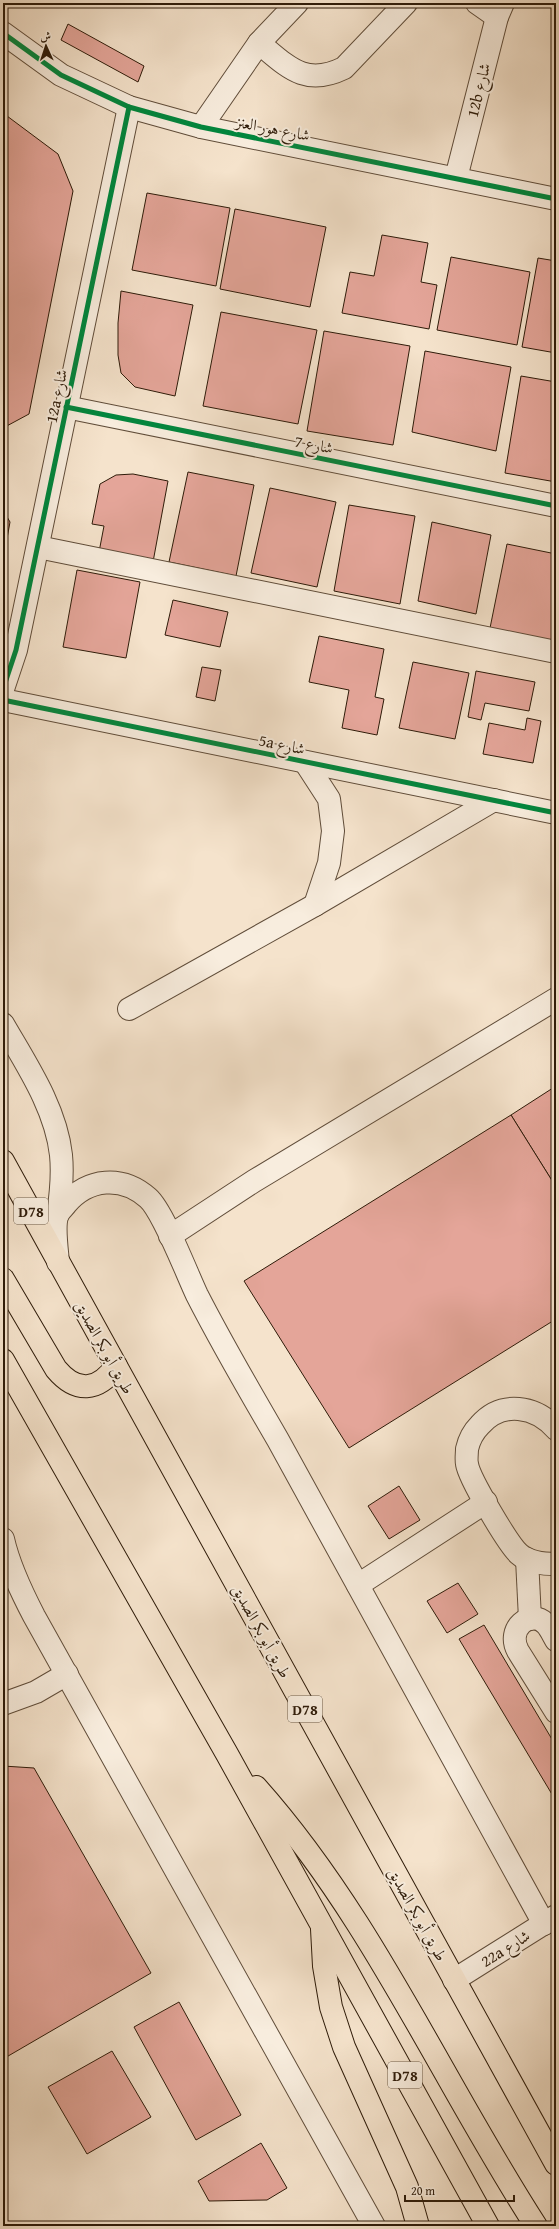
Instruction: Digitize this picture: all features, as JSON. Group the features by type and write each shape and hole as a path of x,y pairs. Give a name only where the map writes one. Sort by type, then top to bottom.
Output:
{"main road":[{"name":"طريق أبو بكر الصديق","path":"3,1161 556,2164"},
{"path":"3,1279 56,1369 66,1380 79,1386 95,1386 108,1378 116,1366"},
{"name":"D78","path":"3,1360 227,1754 488,2226"},
{"path":"227,1754 271,1803 311,1854 348,1908 382,1963 506,2180 536,2226"},
{"path":"322,1924 324,1966 331,2007 344,2047 407,2187 418,2226"}],"street":[{"path":"201,127 259,43 297,3"},
{"path":"259,43 290,68 303,74 316,77 331,74 344,68 406,3"},
{"path":"477,3 500,10"},
{"name":"12b شارع","path":"456,178 500,10"},
{"name":"شارع هور العنز","path":"3,33 61,75 129,106 201,127 556,199"},
{"name":"12a شارع","path":"3,689 16,650 129,106"},
{"name":"شارع 7","path":"66,407 556,506"},
{"path":"38,547 556,652"},
{"name":"5a شارع","path":"3,700 556,813"},
{"path":"305,762 329,798 333,831 329,863 315,905"},
{"path":"129,1009 315,905 494,800"},
{"path":"170,1236 254,1181 556,1000"},
{"path":"3,1024 43,1096 53,1122 61,1154 62,1185 56,1241 58,1262"},
{"path":"58,1214 75,1193 99,1182 126,1184 149,1198 170,1236 198,1296 236,1368 358,1585 550,1920"},
{"path":"556,1430 548,1419 533,1411 516,1408 499,1410 485,1419 473,1432 468,1447 467,1464 473,1480 512,1546 527,1559 541,1564 556,1564"},
{"path":"358,1585 486,1502"},
{"path":"3,1539 7,1555 19,1586 374,2226"},
{"path":"527,1559 530,1619"},
{"path":"556,1640 546,1623 530,1619 522,1622 514,1635 514,1644 556,1712"},
{"path":"3,1704 36,1692 67,1674"},
{"name":"22a شارع","path":"454,1980 550,1920"}],"building":[{"path":"68,24 144,66 138,82 61,40"},
{"path":"3,113 58,154 73,191 29,414 3,428"},
{"path":"147,193 230,208 216,286 132,270"},
{"path":"235,209 326,227 310,307 220,289"},
{"path":"382,235 428,243 421,282 437,285 429,329 342,313 350,272 374,276"},
{"path":"451,257 530,272 517,345 437,330"},
{"path":"538,258 556,261 556,353 522,347"},
{"path":"121,291 193,305 175,396 135,387 121,373 118,355 118,323"},
{"path":"221,312 317,330 298,424 203,406"},
{"path":"324,331 410,346 393,445 307,431"},
{"path":"425,351 511,367 496,451 412,432"},
{"path":"521,376 556,382 556,482 505,473"},
{"path":"188,472 254,485 236,576 169,562"},
{"path":"133,474 168,481 153,562 99,552 104,526 92,524 100,484 116,475"},
{"path":"270,488 336,502 317,587 251,573"},
{"path":"349,505 415,516 400,604 334,591"},
{"path":"3,510 10,522 3,561"},
{"path":"432,522 491,535 476,614 418,601"},
{"path":"507,544 556,554 556,646 489,633"},
{"path":"77,570 140,582 126,658 63,647"},
{"path":"173,600 228,612 220,647 165,635"},
{"path":"319,636 384,649 375,697 384,699 377,735 342,728 349,690 309,682"},
{"path":"413,662 469,673 455,739 399,728"},
{"path":"202,667 221,670 215,701 196,697"},
{"path":"476,671 535,682 529,711 485,703 481,720 468,717"},
{"path":"527,718 541,721 533,763 483,754 489,723 525,730"},
{"path":"556,1086 556,1187 511,1115"},
{"path":"511,1115 556,1187 556,1319 349,1448 244,1281"},
{"path":"399,1486 420,1520 389,1539 368,1506"},
{"path":"458,1583 478,1614 447,1633 427,1601"},
{"path":"484,1625 556,1746 556,1801 459,1639"},
{"path":"3,1766 34,1768 151,1973 3,2059"},
{"path":"179,2002 241,2115 196,2140 134,2027"},
{"path":"112,2051 151,2117 87,2154 48,2087"},
{"path":"261,2143 287,2188 267,2200 209,2201 198,2181"}],"cycle path":[{"path":"3,33 61,75 129,107 201,127 556,199"},
{"path":"3,689 16,650 129,107"},
{"path":"66,407 556,506"},
{"path":"3,700 556,813"}]}
